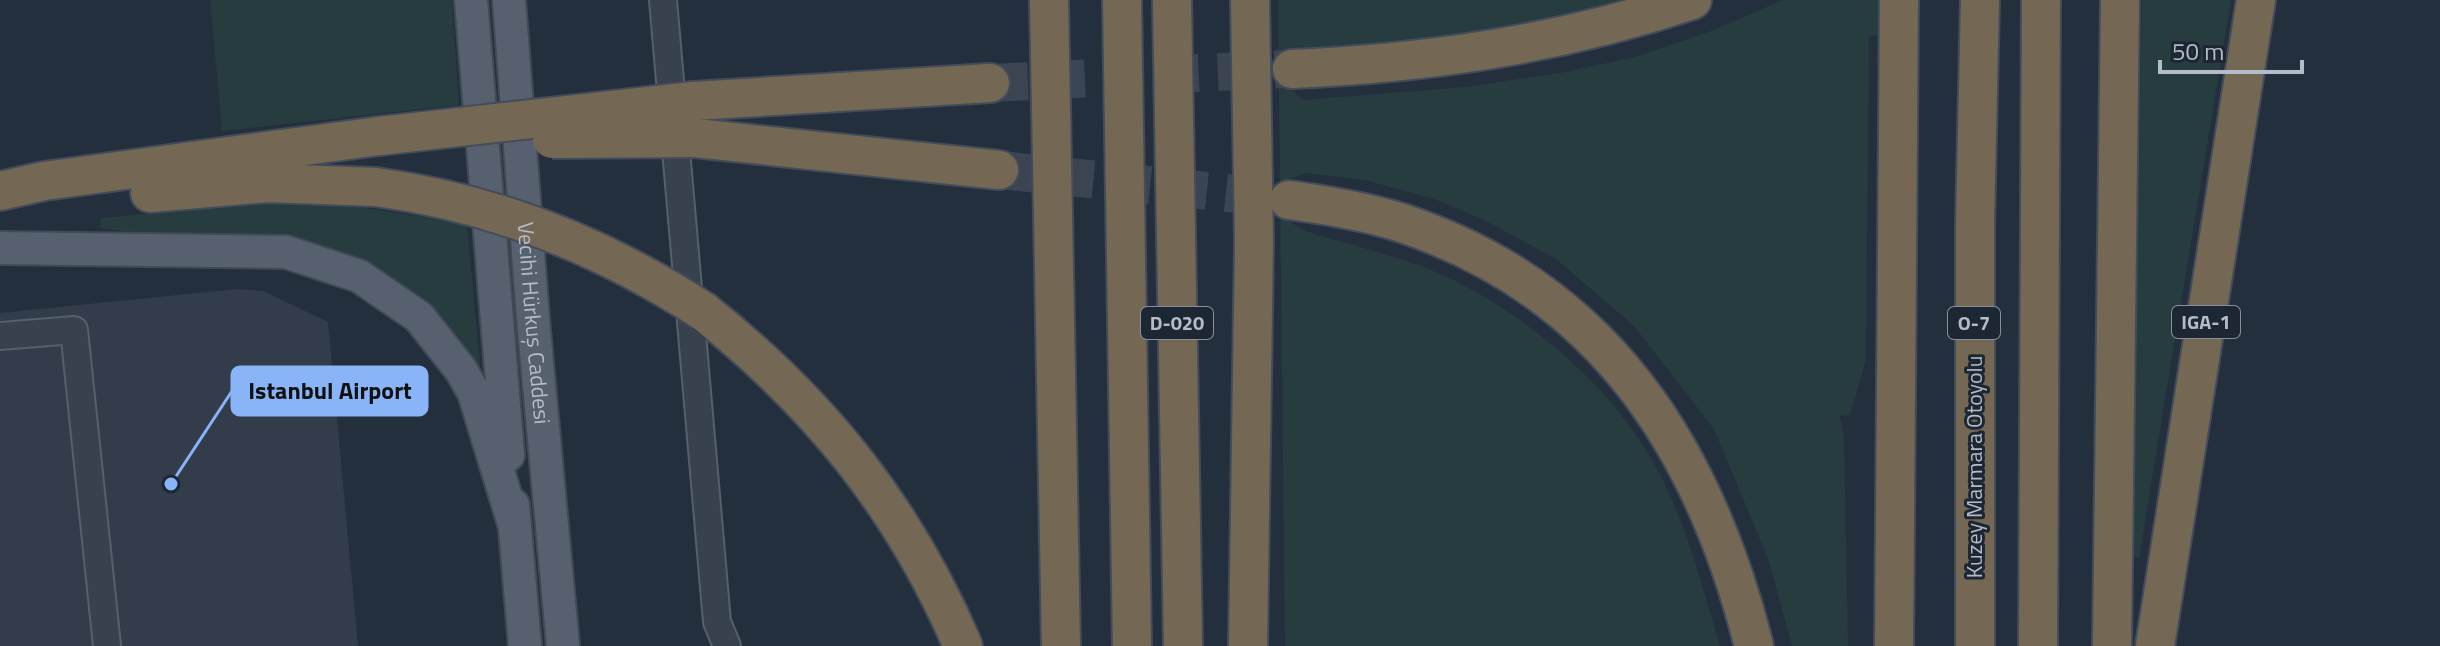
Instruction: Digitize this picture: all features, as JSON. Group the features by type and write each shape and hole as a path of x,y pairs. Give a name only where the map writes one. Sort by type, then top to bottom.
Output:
{"highway":[{"path":"1049,0 1061,646"},
{"name":"D-020","path":"1122,0 1132,646"},
{"name":"D-020","path":"1172,0 1183,646"},
{"path":"1248,646 1254,241 1250,0"},
{"path":"1292,69 1420,60 1529,45 1583,33 1692,0"},
{"path":"1894,646 1899,0"},
{"name":"Kuzey Marmara Otoyolu","path":"1975,646 1975,240 1980,0"},
{"path":"2038,646 2041,0"},
{"path":"2112,646 2120,0"},
{"name":"IGA-1","path":"2155,646 2256,0"},
{"path":"0,191 50,198 104,197 268,183 379,159 693,101 990,83"},
{"path":"0,191 44,181 164,167 379,159 574,138 695,138 999,170"},
{"path":"379,159 468,206 550,231 642,272 703,311 759,356 843,442 914,547 963,646"},
{"path":"1289,200 1400,222 1461,247 1515,276 1570,316 1616,360 1657,412 1717,509 1739,555 1770,646"},
{"path":"1691,469 1720,536 1754,646"}],"main road":[{"name":"Vecihi Hürkuş Caddesi","path":"471,0 525,646"},
{"name":"Vecihi Hürkuş Caddesi","path":"509,0 533,319 563,646"},
{"path":"0,248 286,252 359,276 419,317 446,347 461,370 474,393 515,527"}],"street":[{"path":"663,0 717,622 727,646"},
{"path":"0,336 74,330 107,646"}],"shaded area":[{"path":"237,289 263,291 328,322 358,646 0,646 0,313"}],"green space":[{"path":"210,0 452,0 459,105 222,131"},
{"path":"1278,0 1626,0 1289,87 1302,100 1466,87 1560,73 1635,57 1711,31 1783,0 1878,0 1878,35 1869,36 1866,360 1850,415 1840,416 1844,437 1848,646 1792,646 1769,561 1714,429 1634,326 1556,259 1482,219 1434,199 1365,180 1306,173 1286,180 1287,219 1310,233 1423,267 1476,292 1507,311 1566,357 1618,410 1639,439 1668,490 1693,556 1720,646 1285,646"},
{"path":"2142,0 2231,0 2139,558 2134,556 2133,479"},
{"path":"284,202 347,205 467,224 481,374 406,293 173,240 101,228 100,218"}],"tunnel":[{"path":"990,83 1283,69"},
{"path":"999,170 1287,199"}],"place":[{"name":"Istanbul Airport","path":"171,484"}]}
